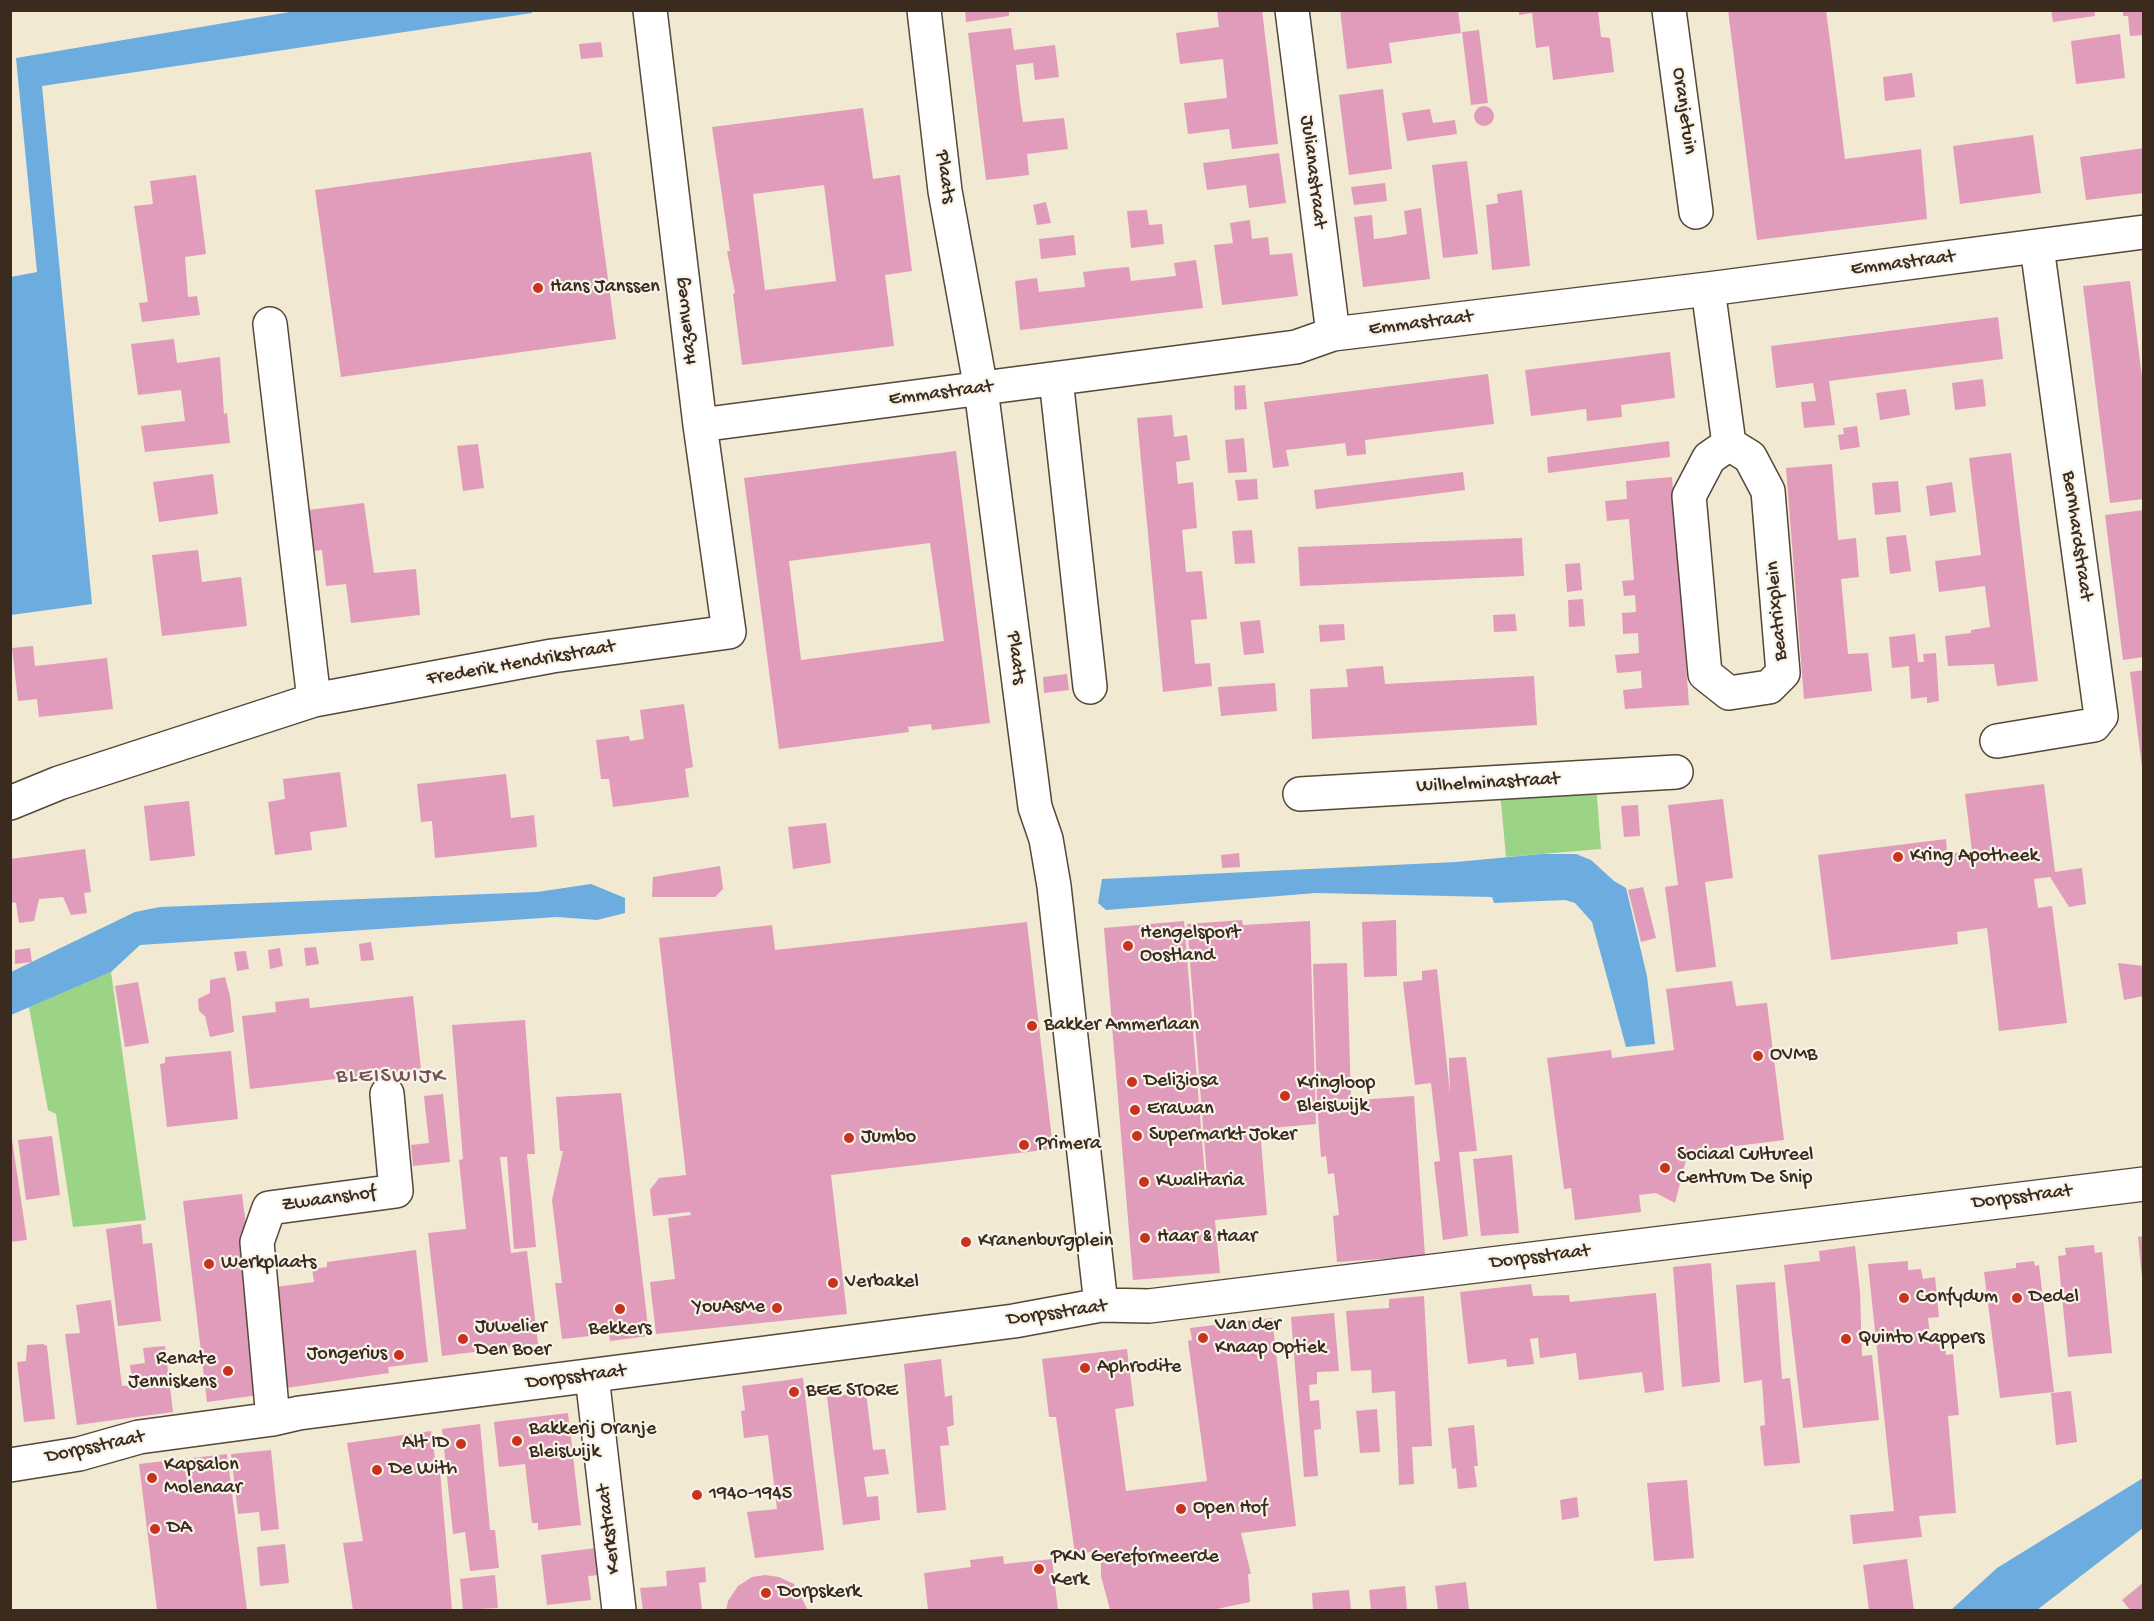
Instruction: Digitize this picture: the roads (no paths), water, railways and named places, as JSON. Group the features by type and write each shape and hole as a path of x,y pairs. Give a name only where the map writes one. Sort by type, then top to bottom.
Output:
{"street":[{"name":"Hazenweg","path":"650,10 700,425 729,632"},
{"name":"Plaats","path":"924,10 945,191 981,389 1035,807 1046,839 1054,886 1101,1305"},
{"name":"Julianastraat","path":"1292,10 1333,334"},
{"name":"Oranjetuin","path":"1669,10 1696,212"},
{"name":"Emmastraat","path":"700,425 1296,347 1333,334 1708,289 2144,232"},
{"name":"Bernhardstraat","path":"1997,741 2094,725 2101,716 2037,247"},
{"path":"1708,289 1729,444"},
{"path":"270,324 314,700"},
{"path":"1056,379 1090,687"},
{"name":"Beatrixplein","path":"1729,444 1750,457 1768,491 1783,673 1769,687 1729,693 1705,674 1689,496 1709,458 1729,444"},
{"name":"Frederik Hendrikstraat","path":"10,802 59,783 314,700 552,656 729,632"},
{"name":"Wilhelminastraat","path":"1300,794 1676,772"},
{"name":"Zwaanshof","path":"273,1419 257,1242 269,1208 396,1191 387,1094"},
{"name":"Dorpsstraat","path":"10,1465 79,1454 139,1437 273,1419 299,1413 1014,1321 1101,1305 1172,1303 1931,1208 2144,1184"},
{"name":"Kerkstraat","path":"592,1376 620,1611"}],"water":[{"path":"302,10 532,10 532,13 42,86 92,604 11,615 11,277 37,272 16,58"},
{"path":"1542,854 1576,854 1591,860 1614,881 1626,888 1647,976 1655,1044 1626,1047 1592,922 1575,903 1565,900 1494,903 1492,897 1316,893 1106,910 1098,903 1102,879 1456,862"},
{"path":"591,884 625,898 625,913 597,920 557,917 140,945 111,972 11,1015 11,972 135,912 160,907 537,892"},
{"path":"2143,1478 2143,1528 2037,1610 1951,1610 1997,1568"}],"place":[{"name":"Hans Janssen","path":"538,288"},
{"name":"Kring Apotheek","path":"1898,857"},
{"name":"Hengelsport Oostland","path":"1128,946"},
{"name":"Bakker Ammerlaan","path":"1032,1026"},
{"name":"OVMB","path":"1758,1056"},
{"name":"Deliziosa","path":"1132,1082"},
{"name":"Kringloop Bleiswijk","path":"1285,1096"},
{"name":"Erawan","path":"1135,1110"},
{"name":"Supermarkt Joker","path":"1137,1136"},
{"name":"Jumbo","path":"849,1138"},
{"name":"Primera","path":"1024,1145"},
{"name":"Sociaal Cultureel Centrum De Snip","path":"1665,1168"},
{"name":"Kwalitaria","path":"1144,1182"},
{"name":"Haar & Haar","path":"1145,1238"},
{"name":"Kranenburgplein","path":"966,1242"},
{"name":"Werkplaats","path":"209,1264"},
{"name":"Verbakel","path":"833,1283"},
{"name":"Confydum","path":"1904,1298"},
{"name":"Dedel","path":"2017,1298"},
{"name":"YouAsMe","path":"777,1308"},
{"name":"Bekkers","path":"620,1309"},
{"name":"Van der Knaap Optiek","path":"1203,1338"},
{"name":"Juwelier Den Boer","path":"463,1339"},
{"name":"Quinto Kappers","path":"1846,1339"},
{"name":"Jongerius","path":"399,1355"},
{"name":"Aphrodite","path":"1085,1368"},
{"name":"Renate Jenniskens","path":"228,1371"},
{"name":"BEE STORE","path":"794,1392"},
{"name":"Bakkerij Oranje Bleiswijk","path":"517,1441"},
{"name":"Alt ID","path":"461,1444"},
{"name":"De With","path":"377,1470"},
{"name":"Kapsalon Molenaar","path":"152,1478"},
{"name":"1940-1945","path":"697,1495"},
{"name":"Open Hof","path":"1181,1509"},
{"name":"DA","path":"155,1529"},
{"name":"PKN Gereformeerde Kerk","path":"1039,1569"},
{"name":"Dorpskerk","path":"766,1593"}],"district":[{"name":"BLEISWIJK","path":"391,1078"}]}
